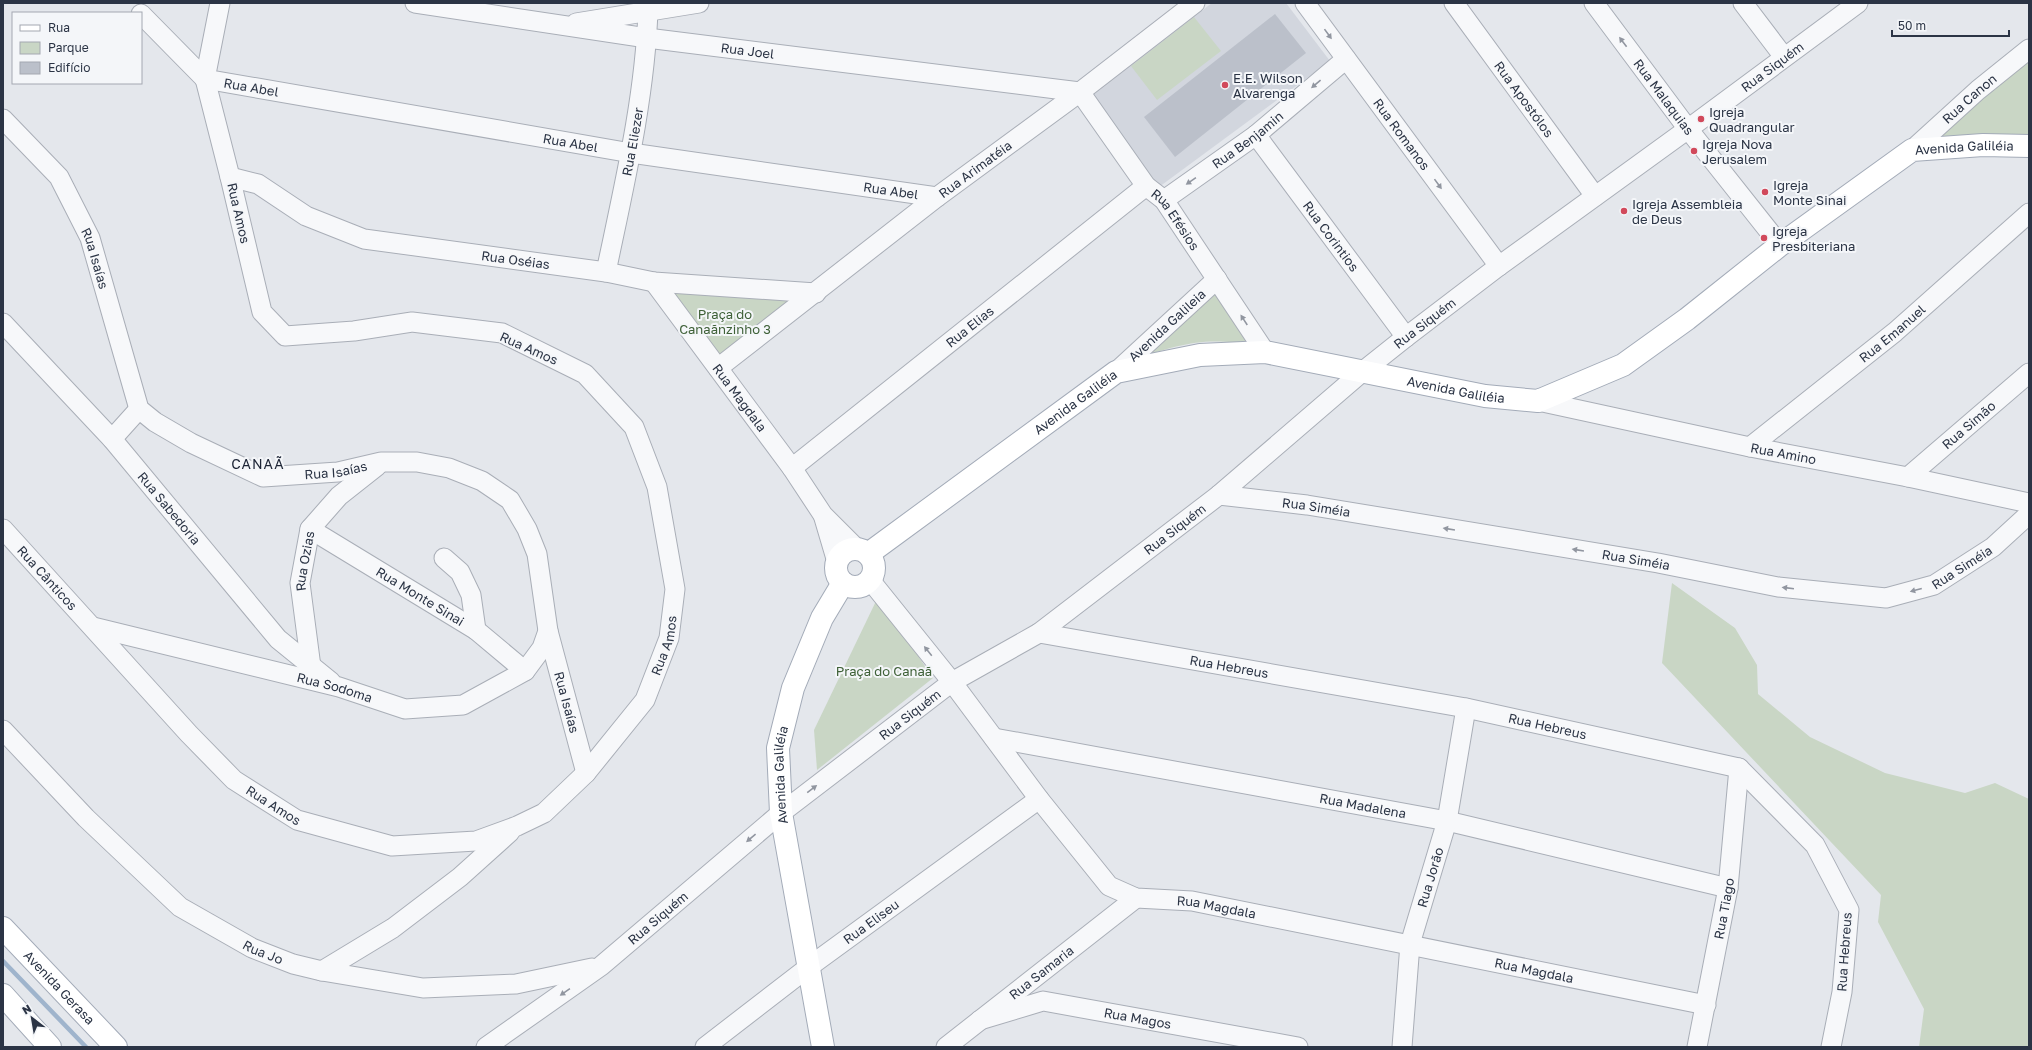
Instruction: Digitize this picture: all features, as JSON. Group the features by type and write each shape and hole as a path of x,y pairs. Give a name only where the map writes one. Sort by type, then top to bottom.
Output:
{"main road":[{"name":"Avenida Galiléia","path":"863,552 1116,372 1200,355 1265,352 1485,396 1538,401 1623,365 1687,319 1780,245 1912,150 1983,145 2029,146"},
{"path":"845,552 863,552 874,566 870,580 857,587 843,583 837,573 837,562 845,552"},
{"name":"Avenida Galiléia","path":"824,1047 781,813 778,748 793,688 822,618 843,583"},
{"name":"Avenida Gerasa","path":"3,928 116,1047"},
{"path":"3,995 50,1047"}],"street":[{"path":"130,3 138,12"},
{"name":"Rua Amos","path":"93,627 189,734 234,780 296,820 392,846 476,841 517,826 544,813 586,773 645,700 669,638 675,589 657,487 634,427 585,374 502,333 412,322 354,331 285,336 262,312 205,79 220,3"},
{"name":"Rua Joel","path":"415,3 558,26 647,38 1080,92"},
{"path":"558,26 648,10 699,3"},
{"name":"Rua Arimatéia","path":"718,368 938,197 1080,92 1195,3"},
{"name":"Rua Romanos","path":"1305,3 1499,266"},
{"name":"Rua Apostólos","path":"1454,3 1596,196"},
{"name":"Rua Malaquias","path":"1594,3 1688,129 1780,245"},
{"path":"1743,3 1784,57"},
{"name":"Rua Siquém","path":"486,1047 601,966 781,813 952,682 1039,633 1219,495 1362,372 1406,337 1499,266 1858,3"},
{"name":"Rua Eliezer","path":"606,272 631,152 647,38 648,10"},
{"path":"142,16 205,79"},
{"name":"Rua Canon","path":"1912,150 1978,90 2029,49"},
{"name":"Rua Benjamin","path":"1164,200 1256,135 1346,59"},
{"name":"Rua Abel","path":"205,79 631,152 938,197"},
{"name":"Rua Efésios","path":"1080,92 1146,186 1164,200 1265,352"},
{"name":"Rua Isaías","path":"3,119 59,177 90,238 139,409 155,422 191,443 263,477 338,472 381,462 417,462 449,468 482,480 510,500 527,529 537,554 548,631 586,773"},
{"name":"Rua Corintios","path":"1256,135 1406,337"},
{"name":"Rua Oséias","path":"230,177 258,184 306,216 364,239 606,272 654,282 816,293"},
{"name":"Rua Elias","path":"792,468 1146,186"},
{"name":"Rua Emanuel","path":"1750,447 1895,332 2029,213"},
{"name":"Avenida Galileia","path":"1116,372 1217,279"},
{"name":"Rua Magdala","path":"654,282 792,468 822,515 837,562"},
{"name":"Rua Sabedoria","path":"3,323 112,439 278,640 339,688"},
{"name":"Rua Simão","path":"1908,477 2029,373"},
{"name":"Rua Amino","path":"1538,401 1750,447 1908,477 2029,503"},
{"path":"112,439 139,409"},
{"name":"Rua Ozias","path":"311,667 300,583 310,529 339,496 381,462"},
{"name":"Rua Siméia","path":"1219,495 1322,508 1658,563 1778,587 1886,598 1934,585 1993,547 2029,514"},
{"name":"Rua Magdala","path":"822,515 863,552"},
{"name":"Rua Cânticos","path":"3,529 93,627"},
{"name":"Rua Monte Sinai","path":"310,529 476,630 525,670"},
{"path":"444,558 460,572 470,595 476,630"},
{"name":"Rua Magdala","path":"870,580 952,682 1039,799 1109,886 1136,898 1192,901 1706,1005"},
{"name":"Rua Sodoma","path":"93,627 339,688 405,709 462,705 525,670 542,648 548,631"},
{"name":"Rua Hebreus","path":"1039,633 1466,708 1739,768 1815,845 1849,910 1842,992 1831,1047"},
{"name":"Rua Jorão","path":"1402,1047 1410,944 1447,821 1466,708"},
{"name":"Rua Jo","path":"3,730 86,818 180,907 252,948 293,964 322,971 423,988 516,984 601,966"},
{"name":"Rua Madalena","path":"994,738 1447,821 1728,888"},
{"name":"Rua Tiago","path":"1697,1047 1728,888 1739,768"},
{"name":"Rua Eliseu","path":"705,1047 810,966 1039,799"},
{"name":"Rua Amos","path":"322,971 399,923 460,877 517,826"},
{"name":"Rua Samaria","path":"946,1047 1136,898"},
{"name":"Rua Magos","path":"980,1020 1043,1000 1298,1047"}],"shaded area":[{"path":"1212,3 1286,3 1330,61 1159,187 1090,94"}],"green space":[{"path":"1194,17 1221,51 1157,100 1131,66"},
{"path":"2029,59 2029,141 1922,144"},
{"name":"Praça do Canaãnzinho 3","path":"665,287 803,297 720,363"},
{"path":"1220,288 1256,346 1222,342 1193,343 1132,360"},
{"path":"1672,583 1735,628 1757,665 1758,694 1810,737 1885,773 1965,793 1995,783 2029,799 2029,1047 1919,1047 1924,1009 1878,922 1881,895 1662,663"},
{"name":"Praça do Canaã","path":"878,597 933,678 817,770 814,730"}],"building":[{"name":"E.E. Wilson Alvarenga","path":"1275,14 1306,53 1175,157 1144,117"}],"waterway":[{"path":"3,961 86,1047"}],"place":[{"name":"E.E. Wilson Alvarenga","path":"1225,85"},
{"name":"Igreja Quadrangular","path":"1701,119"},
{"name":"Igreja Nova Jerusalem","path":"1694,151"},
{"name":"Igreja Monte Sinai","path":"1765,192"},
{"name":"Igreja Assembleia de Deus","path":"1624,211"},
{"name":"Igreja Presbiteriana","path":"1764,238"}],"district":[{"name":"CANAÃ","path":"258,464"}]}
